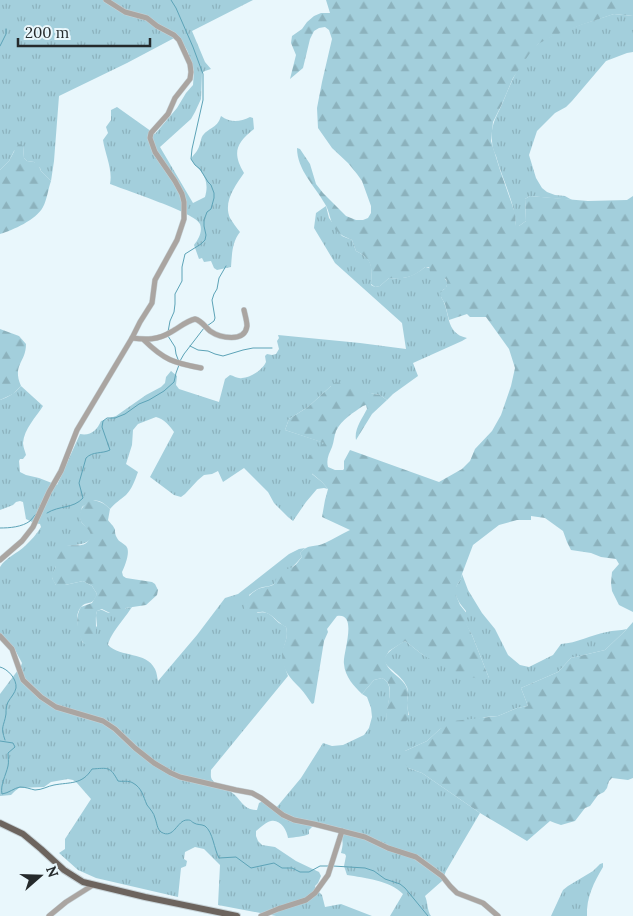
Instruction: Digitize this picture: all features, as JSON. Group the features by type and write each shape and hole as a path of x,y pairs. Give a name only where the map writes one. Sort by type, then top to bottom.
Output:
{"main road":[{"path":"0,823 24,834 64,870 83,882 237,916"}],"street":[{"path":"0,560 22,541 32,527 61,472 77,430 152,303 155,280 177,240 184,219 182,194 156,152 150,136 168,114 175,98 190,79 191,72 187,57 177,37 147,18 125,12 106,0"},
{"path":"132,338 144,340 163,337 186,322 195,319 202,322 213,332 224,337 237,337 242,334 247,326 244,310"},
{"path":"144,340 153,349 173,362 202,368"},
{"path":"0,636 14,653 23,680 41,697 56,707 109,724 135,748 164,769 180,776 252,793 289,818 365,837 388,848 416,857 442,876 457,893 483,903 498,916"},
{"path":"260,916 278,908 300,902 311,896 322,885 332,866 342,831"},
{"path":"49,916 66,902 93,885"}],"green space":[{"path":"0,0 253,0 192,31 205,62 211,69 202,73 201,99 191,119 160,147 193,203 205,197 206,193 207,186 204,176 191,159 198,149 203,136 216,125 221,116 235,121 253,118 254,129 243,139 237,154 244,173 231,194 228,206 230,218 240,232 234,244 231,267 217,270 211,261 204,262 202,258 199,259 194,245 200,236 201,227 196,219 174,208 110,184 110,168 103,140 108,133 106,127 111,120 111,110 117,107 155,134 193,85 194,71 187,50 178,36 59,96 51,181 34,162 27,161 24,158 23,146 14,151 9,161 0,170"},
{"path":"326,0 633,0 633,16 614,14 581,25 538,44 513,78 493,122 491,141 515,213 516,226 526,221 525,199 530,196 588,201 627,200 633,196 633,612 619,605 612,591 612,572 619,564 616,559 571,550 563,531 545,518 531,516 531,520 517,520 499,525 473,545 456,590 460,605 468,615 465,621 489,678 484,680 457,674 423,655 405,641 389,651 385,658 388,668 404,682 408,692 408,717 405,722 398,725 390,724 387,720 386,714 390,688 387,682 382,678 374,680 362,694 348,677 344,659 348,627 344,617 337,616 327,629 328,632 324,641 314,703 312,704 290,677 283,665 282,654 286,638 286,627 271,615 262,612 253,614 245,610 244,603 252,593 258,589 273,585 280,572 291,568 302,557 300,553 303,550 325,543 350,530 322,517 328,489 302,465 324,443 285,430 289,419 308,407 336,382 380,395 387,400 372,414 356,440 357,428 367,409 366,405 348,417 338,427 327,461 328,467 335,470 343,470 344,461 350,450 439,482 462,469 470,461 475,449 492,431 501,415 515,368 509,349 486,317 470,317 467,314 449,320 440,293 447,286 446,279 434,280 429,267 425,267 408,277 389,278 380,286 375,287 371,284 371,269 366,257 356,251 352,240 335,229 325,204 303,171 297,148 300,149 310,164 316,184 346,216 356,220 368,218 371,213 371,206 362,181 348,163 332,148 318,128 317,108 332,39 329,30 325,27 314,31 310,39 303,68 290,79 296,55 291,43 292,36 302,29 314,16 321,13 330,13"},
{"path":"614,14 633,16 633,52 606,61 572,101 555,113 537,131 529,155 536,178 542,188 547,192 565,196 572,200 530,196 525,199 526,221 516,226 513,208 492,143 494,121 513,78 527,55 539,43 565,30"},
{"path":"20,144 23,146 24,158 27,161 38,164 41,171 51,181 46,201 40,212 24,224 0,234 0,170 9,161"},
{"path":"326,206 329,218 342,236 352,240 356,251 369,261 371,265 371,285 375,287 380,286 389,278 408,277 425,267 445,278 447,285 441,297 451,327 467,338 413,363 418,376 387,400 380,395 331,386 308,407 289,419 285,430 325,443 312,474 328,489 317,489 293,521 274,503 268,492 244,468 223,482 218,471 204,475 181,497 174,495 150,477 174,432 169,425 156,417 138,424 133,430 132,445 126,464 138,472 132,487 110,509 96,500 82,507 81,521 88,528 91,537 86,543 67,546 57,563 52,578 56,585 83,581 92,586 97,594 92,602 84,604 79,610 77,619 83,643 97,626 97,611 102,610 113,613 132,607 115,631 108,645 120,652 146,659 155,669 158,681 225,598 238,594 289,554 305,548 300,553 302,557 278,581 259,588 249,595 257,613 265,612 286,627 287,637 283,655 288,676 211,770 211,779 215,783 234,794 248,808 257,810 259,803 263,801 276,808 301,778 323,743 332,746 343,745 364,735 369,728 372,717 367,697 362,694 374,680 382,678 389,686 387,720 409,715 407,687 386,665 385,660 386,655 405,641 423,655 489,678 472,635 464,621 466,611 459,602 455,592 462,574 468,590 482,613 495,629 508,655 520,665 529,667 553,655 561,644 609,631 627,629 605,650 571,658 558,672 521,688 528,706 517,708 498,716 486,717 440,729 427,741 405,751 408,768 422,773 480,813 442,881 425,896 431,916 390,916 403,894 384,883 347,875 344,866 346,856 341,853 343,843 341,836 339,833 323,827 312,827 309,830 309,834 288,838 282,826 277,822 271,821 256,831 256,836 262,845 275,847 296,861 319,872 321,876 315,886 322,895 325,907 341,904 372,916 276,916 218,905 220,865 204,849 195,847 185,852 184,859 187,861 186,866 181,868 178,897 96,878 78,870 59,853 65,849 65,839 91,799 77,783 68,779 51,782 44,787 19,788 11,795 0,796 0,694 22,663 14,648 0,635 0,567 25,546 41,527 40,524 26,519 23,502 16,502 0,510 0,400 12,394 21,386 43,406 31,423 24,438 23,443 26,455 19,461 20,472 57,485 80,434 93,432 101,421 116,416 161,387 171,371 177,376 176,385 179,389 219,402 225,379 230,375 245,378 253,375 266,362 265,356 267,354 276,354 279,349 278,335 406,349 402,323 335,263 314,228 316,213"},
{"path":"0,329 19,336 26,344 18,373 21,386 13,394 0,400"},
{"path":"91,500 102,503 110,509 108,520 114,529 115,535 127,548 127,559 122,572 123,576 152,582 158,590 157,595 146,605 126,608 120,615 116,616 102,609 97,611 94,639 86,646 80,637 77,622 79,611 81,607 92,603 97,594 92,586 83,581 57,586 52,577 56,564 55,555 59,550 63,547 82,545 89,540 90,532 80,520 80,513 85,504"},
{"path":"633,622 633,778 628,780 612,778 604,792 598,795 590,806 585,808 575,821 561,825 550,821 527,841 480,813 422,773 408,768 404,761 405,751 427,741 440,729 453,721 498,716 517,708 528,706 521,688 558,672 571,658 605,650"},
{"path":"603,863 603,867 589,897 587,916 551,916 563,890"}],"waterway":[{"path":"168,332 174,312 175,294 182,281 182,267 185,254 205,240 204,220 207,212 211,209 214,198 211,185 191,159 203,100 203,74 193,47 171,0"},
{"path":"0,46 6,34 6,29"},
{"path":"207,326 215,318 212,300 219,278 226,266"},
{"path":"180,361 204,328"},
{"path":"168,336 175,347 179,362"},
{"path":"190,346 198,350 223,356 253,348 272,348"},
{"path":"47,513 75,504 83,498 79,483 86,458 92,454 110,450 102,427 103,421 107,418 115,418 125,414 139,404 164,391 174,382 179,365"},
{"path":"0,528 23,525 36,514"},
{"path":"0,667 11,675 16,685 15,692 6,707 3,729 5,740"},
{"path":"0,741 13,743 15,747 8,753 8,764 2,784 2,794 20,787 38,790 54,785 75,782 84,778 92,769 108,769 118,781 131,782 138,787 154,814 161,832 169,834 187,820 205,826 210,832 219,858 236,857 251,868 274,863 282,868 292,868 300,872 309,872 320,866 329,866"},
{"path":"333,866 365,868 374,871 385,879 400,884 428,916"}]}
